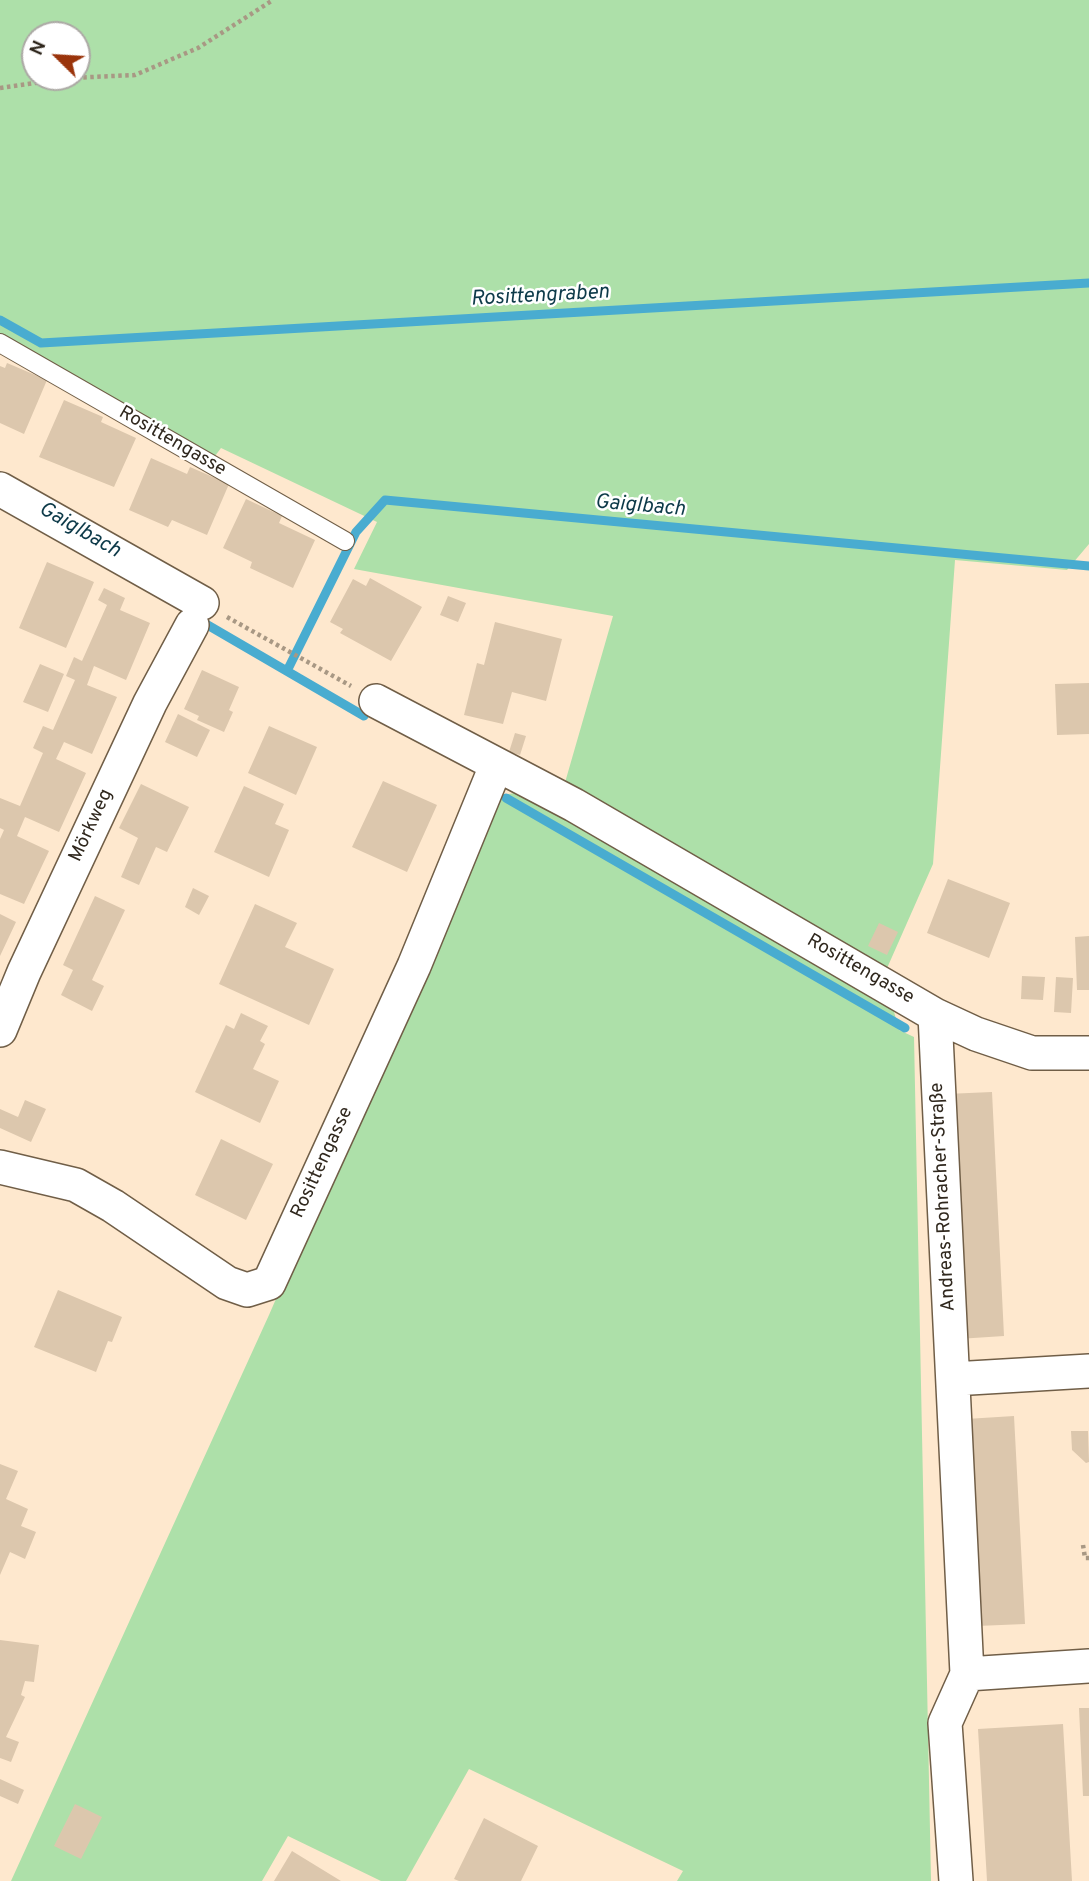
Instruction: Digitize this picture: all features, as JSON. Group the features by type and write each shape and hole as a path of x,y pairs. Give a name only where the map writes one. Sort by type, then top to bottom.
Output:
{"street":[{"path":"0,489 197,614"},
{"name":"Mörkweg","path":"0,1030 150,703 197,614"},
{"name":"Rosittengasse","path":"376,701 574,805 935,1015 976,1034 1032,1054 1089,1053"},
{"name":"Rosittengasse","path":"0,1167 76,1185 113,1206 226,1283 247,1290 269,1283 414,966 496,766"},
{"name":"Andreas-Rohracher-Straße","path":"935,1015 967,1674 945,1723 956,1881"},
{"path":"953,1378 1089,1371"},
{"path":"967,1674 1089,1666"}],"lane":[{"name":"Rosittengasse","path":"0,343 345,541"}],"path":[{"path":"0,88 70,78 135,75 198,48 273,0"},
{"path":"197,614 290,653 376,701"},
{"path":"1083,1545 1086,1559 1089,1558"}],"green space":[{"path":"0,0 1089,0 1089,544 1067,570 955,560 933,864 884,975 899,1030 914,1037 931,1881 677,1881 683,1871 469,1769 406,1881 381,1881 288,1836 262,1881 11,1881 269,1315 494,796 564,786 613,616 354,569 377,522 221,448 215,456 0,333"}],"building":[{"path":"7,363 47,380 24,434 0,423 0,366 5,368"},
{"path":"64,400 103,417 101,422 136,438 114,487 39,457"},
{"path":"151,458 187,474 190,467 229,484 207,535 172,520 168,527 129,510"},
{"path":"246,499 282,516 279,523 315,540 293,588 250,568 252,562 223,548"},
{"path":"47,562 94,582 66,648 19,628"},
{"path":"370,578 422,607 391,661 340,633 343,629 330,622 353,579 366,586"},
{"path":"104,588 125,598 120,610 150,623 126,680 94,666 87,685 117,697 92,754 64,742 56,759 86,773 59,832 25,817 17,836 49,851 24,904 0,894 0,839 4,830 0,828 0,798 20,806 43,753 33,748 43,726 53,730 75,680 66,676 74,657 82,661 107,605 98,600"},
{"path":"448,596 466,603 458,622 440,615"},
{"path":"495,622 562,639 546,701 512,692 503,724 464,715 477,663 484,665"},
{"path":"40,664 64,674 48,712 23,702"},
{"path":"202,670 239,687 229,710 233,712 224,732 197,720 199,716 184,709"},
{"path":"1089,683 1089,734 1057,735 1055,684"},
{"path":"178,714 210,730 197,757 165,742"},
{"path":"269,726 317,747 296,795 248,773"},
{"path":"515,733 526,736 520,755 509,752"},
{"path":"383,781 437,805 407,872 352,847"},
{"path":"141,784 189,807 167,852 156,847 139,885 121,877 138,838 119,828"},
{"path":"244,786 284,804 275,824 289,830 269,877 214,852"},
{"path":"948,879 1010,903 989,958 927,933"},
{"path":"193,888 209,896 199,915 185,907"},
{"path":"95,896 125,910 92,980 104,986 92,1011 61,995 73,970 63,965"},
{"path":"255,904 297,923 285,947 334,969 309,1025 219,984"},
{"path":"0,914 16,922 0,956"},
{"path":"879,923 898,932 887,955 868,946"},
{"path":"1089,936 1089,990 1077,990 1075,937"},
{"path":"1022,976 1045,977 1043,1000 1021,999"},
{"path":"1056,977 1073,978 1071,1013 1054,1012"},
{"path":"241,1013 268,1026 260,1041 265,1044 253,1069 279,1081 260,1123 195,1092 226,1025 234,1029"},
{"path":"992,1092 1004,1336 958,1339 946,1094"},
{"path":"25,1100 46,1109 31,1142 0,1128 0,1109 18,1117"},
{"path":"221,1139 273,1164 246,1220 195,1195"},
{"path":"58,1290 122,1317 112,1342 108,1341 96,1372 34,1347"},
{"path":"1014,1416 1025,1624 977,1626 966,1419"},
{"path":"1071,1431 1088,1431 1089,1462 1086,1463 1072,1450"},
{"path":"0,1464 18,1471 6,1499 28,1509 21,1526 36,1532 25,1559 10,1552 0,1575"},
{"path":"0,1640 39,1645 34,1682 25,1681 21,1695 25,1697 6,1737 19,1742 11,1762 0,1758"},
{"path":"1079,1708 1089,1708 1089,1796 1083,1796"},
{"path":"1063,1724 1072,1881 987,1881 978,1729"},
{"path":"0,1779 24,1790 18,1804 0,1796"},
{"path":"75,1804 102,1817 81,1859 54,1846"},
{"path":"484,1818 538,1846 521,1881 454,1879"},
{"path":"292,1851 341,1881 274,1881"}],"waterway":[{"name":"Rosittengraben","path":"0,320 41,343 1089,283"},
{"name":"Gaiglbach","path":"287,671 356,532 385,500 1089,566"},
{"name":"Gaiglbach","path":"199,620 364,716"},
{"name":"Gaiglbach","path":"506,798 905,1028"}]}
